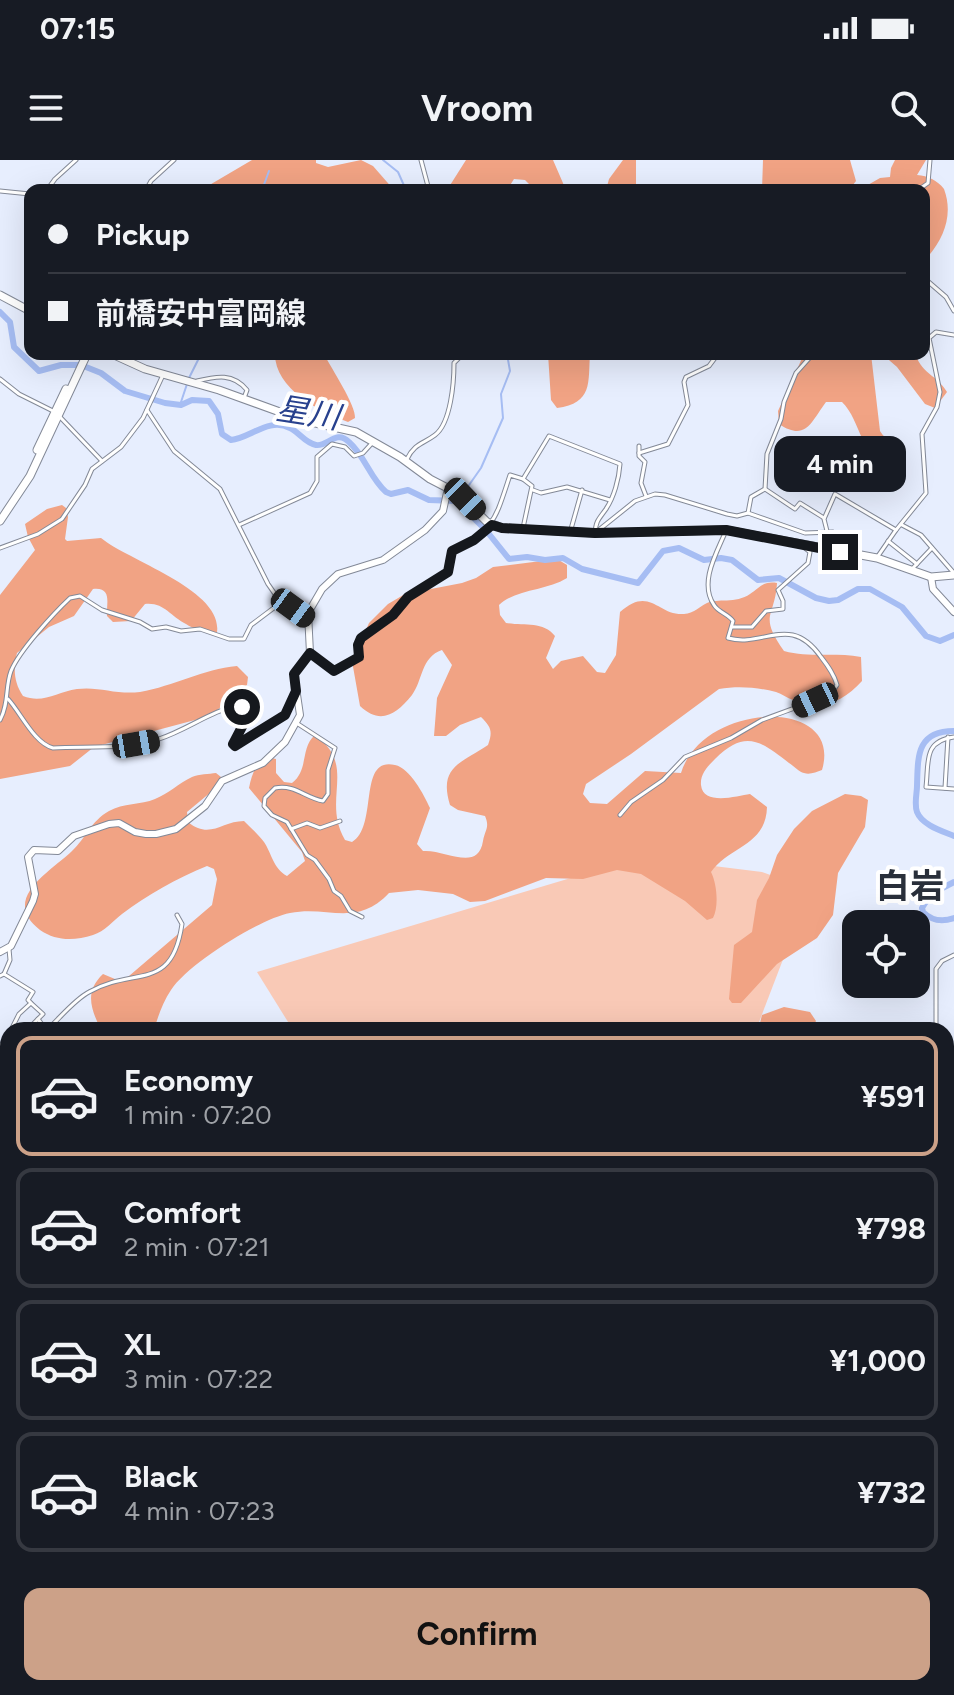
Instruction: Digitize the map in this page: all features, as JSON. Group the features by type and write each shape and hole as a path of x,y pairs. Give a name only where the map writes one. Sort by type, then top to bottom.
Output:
{"main road":[{"path":"0,295 24,308"},
{"path":"0,521 19,493 81,360"},
{"path":"127,360 163,375 244,398 320,426 349,430 406,461 448,491 463,496 492,525 595,533 726,530 877,558 931,577 953,572"}],"street":[{"path":"51,184 76,160"},
{"path":"149,184 174,160"},
{"path":"421,160 427,184"},
{"path":"926,184 930,160"},
{"path":"0,191 24,193"},
{"path":"930,283 946,297 954,311"},
{"path":"930,337 936,332 954,335"},
{"path":"877,558 926,493 922,434 937,407 940,392 930,343"},
{"path":"406,461 412,449 439,431 452,397 454,363 457,360"},
{"path":"639,453 668,444 688,405 686,377 709,366 714,360"},
{"path":"765,489 767,454 794,375 808,360"},
{"path":"0,548 38,534 62,519 92,469 122,445 147,410 163,375"},
{"path":"194,382 214,377 236,379 247,390 244,398"},
{"path":"0,379 19,394 57,414 102,461"},
{"path":"147,410 174,451 216,485 268,584 283,601 308,619"},
{"path":"523,479 549,436 620,464 616,489 606,509 597,517 595,533"},
{"path":"238,525 310,493 317,481 318,455 332,444 345,447 354,456 363,453 373,442"},
{"path":"639,446 639,453 645,462 641,483 646,496"},
{"path":"310,653 334,671 355,661 359,657 361,638 393,615 408,597 448,572 452,551 474,540 492,525 510,475 532,486 523,529"},
{"path":"532,490 541,493 567,487 610,500"},
{"path":"748,513 751,497 765,489"},
{"path":"765,489 795,509 800,503 824,519"},
{"path":"570,531 582,490"},
{"path":"35,1022 43,1014 28,1000 33,992 2,975 10,960 9,949 35,894 28,857 34,850 58,851 74,836 109,824 119,823 146,834 176,829 205,806 222,781 263,763 285,742 296,723 300,708 294,674 310,653 310,606 330,580 345,571 383,560 397,552 438,518 448,491"},
{"path":"827,531 824,519 835,494 896,530"},
{"path":"595,533 635,501 646,496 665,495 727,514 737,516 748,513 799,531 833,532 856,555"},
{"path":"900,525 916,531 953,572"},
{"path":"620,815 631,802 663,780 685,757 731,738 762,720 834,692 836,681 832,672 806,639 777,635 729,639 731,617 715,608 709,596 708,576 726,530"},
{"path":"732,627 752,627 766,611 781,610 784,606 778,590 808,562 810,552 801,544 799,531"},
{"path":"888,541 917,564"},
{"path":"911,571 932,548"},
{"path":"931,577 933,589 954,612"},
{"path":"0,720 8,699 14,664 62,605 75,596 152,629 200,629 236,639 244,639 251,625 283,601"},
{"path":"8,699 40,740 53,748 154,741 240,705 244,710 244,723 233,744 235,746 282,718 296,691"},
{"path":"296,723 335,748 328,770 328,794 323,801 318,801 300,790 282,786 275,788 265,798 266,811 284,820 350,911 362,917"},
{"path":"945,788 951,737 934,744 930,750 926,787 954,789"},
{"path":"291,829 307,823 320,828 340,821"},
{"path":"56,1022 88,992 164,968 175,953 179,939 182,924 177,915"},
{"path":"0,952 9,949"},
{"path":"936,1022 936,969 942,961 954,955"},
{"path":"15,1022 31,1003"}],"shaded area":[{"path":"252,160 316,160 316,163 328,167 361,160 373,166 389,184 211,184"},
{"path":"466,160 553,160 563,184 529,184 525,180 514,179 511,184 451,184"},
{"path":"623,160 636,160 636,184 608,184"},
{"path":"763,160 850,160 856,181 854,184 762,184"},
{"path":"895,160 926,160 917,175 932,179 944,189 948,209 945,228 930,254 930,184 870,184 890,177"},
{"path":"276,360 327,360 355,418 348,422 312,405 290,388"},
{"path":"548,360 590,360 583,396 577,402 557,408 551,400"},
{"path":"801,360 872,360 880,431 902,452 901,458 887,460 870,451 842,402 826,402 807,427 796,431 779,424 778,411"},
{"path":"889,360 918,360 939,382 947,392 935,408 925,404"},
{"path":"62,505 68,517 67,541 101,538 172,578 205,603 215,617 217,632 211,634 192,627 152,604 145,604 131,621 113,622 107,616 106,594 93,589 74,616 49,627 17,653 15,676 23,696 44,698 85,688 140,692 212,670 237,666 248,677 247,685 210,716 94,747 70,766 0,779 0,595 35,550 25,524 47,509"},
{"path":"557,559 567,565 567,578 514,596 499,605 500,615 506,623 539,626 555,636 546,658 553,669 561,661 583,656 597,672 605,673 616,655 620,612 630,604 647,601 667,611 684,614 707,603 745,597 768,583 777,583 770,622 784,651 861,657 862,681 839,699 823,704 804,703 776,692 754,688 719,689 586,784 583,794 590,803 607,804 645,771 681,773 694,749 715,732 741,721 768,717 793,719 812,729 823,746 822,770 806,774 761,744 744,741 726,750 703,774 701,785 708,796 721,798 750,794 767,807 765,820 754,838 727,856 711,872 716,895 713,918 707,920 685,901 641,874 617,870 583,879 546,878 485,901 470,902 453,894 418,890 389,893 365,910 353,913 290,913 243,933 180,979 166,999 156,1022 97,1022 91,1001 97,981 103,974 122,982 212,905 217,879 214,869 207,866 163,887 93,935 72,939 46,934 29,919 25,908 27,897 42,877 72,851 109,811 155,799 195,776 216,773 221,777 217,787 187,812 188,822 210,830 244,821 264,842 276,865 287,876 305,861 302,852 249,788 255,770 267,757 276,759 276,773 284,782 292,783 301,772 307,746 315,735 328,747 334,759 337,771 336,811 345,840 352,842 360,834 376,771 383,765 395,765 411,776 430,808 417,844 423,851 468,858 480,851 487,828 485,816 450,805 447,782 455,767 488,745 491,733 481,717 460,725 446,736 434,736 437,698 452,665 442,650 426,663 416,689 406,702 394,712 381,716 367,712 360,706 352,661 369,623 388,604 405,594 462,583 493,567"},
{"path":"845,794 868,800 865,827 838,873 833,915 817,938 777,964 741,1003 732,1003 729,999 734,945 752,932 757,900 777,855 794,829 812,811"},
{"path":"641,857 762,872 810,889 759,1022 288,1022 257,972"},
{"path":"784,1007 810,1012 816,1021 760,1022 762,1015"}],"waterway":[{"path":"383,160 398,172 403,184"},
{"path":"264,184 269,171"},
{"name":"星川","path":"0,312 10,322 14,347 24,357"},
{"name":"星川","path":"28,360 39,371 61,365 81,365 101,373 125,391 165,403 181,405 192,400 209,401 218,414 222,434 231,440 275,425 290,428 316,445 344,438 355,448 386,492 391,494 408,490 429,500 456,501 485,529 509,559 563,558 582,569 638,583 663,551 679,548 704,560 732,560 758,580 779,578 816,598 829,601 838,600 858,589 870,589 902,607 926,636 940,641 954,635"},
{"path":"189,378 198,360"},
{"path":"462,495 481,468 503,418 501,394 510,371 508,360"},
{"path":"180,405 187,384"},
{"name":"星川","path":"954,731 932,736 922,748 916,802 917,812 923,821 954,836"},
{"name":"星川","path":"954,882 931,894 922,908 926,915 934,919 954,918"}],"district":[{"name":"白岩","path":"910,886"}],"route":[{"path":"242,707 244,723 233,744 235,746 279,721 288,712 296,691 294,674 310,653 334,671 355,661 359,657 361,638 393,615 408,597 450,571 453,549 474,540 492,525 595,533 716,529 840,552"}]}
